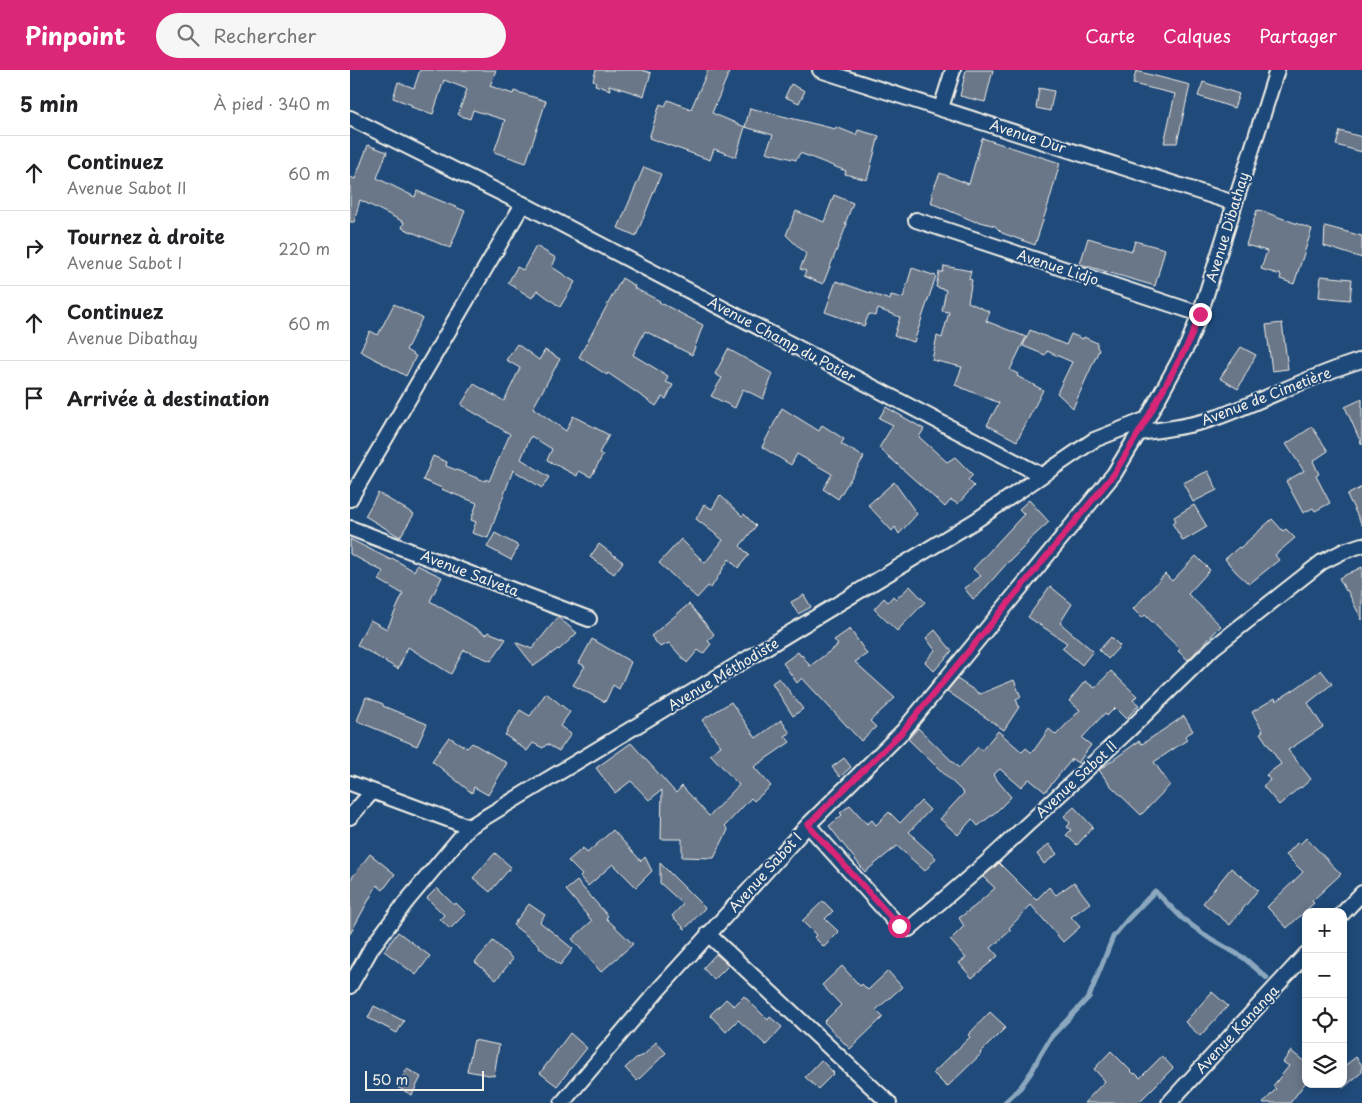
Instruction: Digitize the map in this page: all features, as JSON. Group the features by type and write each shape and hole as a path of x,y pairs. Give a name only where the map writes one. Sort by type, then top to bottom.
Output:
{"street":[{"name":"Avenue Dur","path":"820,70 1234,203"},
{"path":"941,108 953,70"},
{"name":"Avenue Dibathay","path":"1139,433 1188,344 1200,314 1277,70"},
{"name":"Avenue Champ du Potier","path":"350,118 523,204 1041,475"},
{"path":"350,499 523,204"},
{"name":"Avenue Lidjo","path":"916,220 1200,314"},
{"name":"Avenue de Cimetière","path":"1139,433 1217,417 1336,368 1362,360"},
{"name":"Avenue Méthodiste","path":"350,986 372,947 406,902 469,827 976,521 1094,440 1147,419"},
{"name":"Avenue Sabot I","path":"562,1103 658,989 708,934 808,825 903,731 1114,474 1139,433"},
{"name":"Avenue Salveta","path":"350,528 589,619"},
{"name":"Avenue Sabot II","path":"808,825 899,926 905,929 911,928 987,862 1122,737 1214,648 1322,562 1344,551 1362,545"},
{"path":"350,783 469,827"},
{"path":"350,817 372,792"},
{"path":"1347,909 1362,893"},
{"path":"708,934 889,1103"},
{"name":"Avenue Kananga","path":"1169,1103 1302,958"}],"building":[{"path":"420,70 496,70 490,86 513,94 514,91 546,101 526,163 494,152 505,120 473,110 470,119 458,115 467,89 444,80 433,114 411,107 412,105 393,98 398,82 414,88"},
{"path":"596,70 642,70 651,73 644,96 609,85 610,90 595,85 596,82 593,80"},
{"path":"708,70 730,70 712,113 745,127 736,157 714,149 710,160 649,138 660,104 665,106 668,100 691,109"},
{"path":"966,70 993,70 985,102 960,96"},
{"path":"1136,71 1190,85 1177,143 1164,143 1175,94 1133,84"},
{"path":"1203,82 1239,94 1234,108 1198,96"},
{"path":"791,84 805,91 799,103 785,97"},
{"path":"1039,88 1054,91 1050,111 1036,108"},
{"path":"750,108 835,129 836,127 856,135 858,130 879,136 867,180 845,174 846,171 800,153 796,160 766,152 773,135 745,127"},
{"path":"1340,131 1362,137 1362,152 1336,145"},
{"path":"982,138 1060,163 1035,245 1002,233 995,226 976,222 931,203 933,196 931,195 940,173 969,184"},
{"path":"368,145 387,152 377,178 415,197 417,191 465,211 450,248 402,228 404,222 360,200 354,222 350,222 350,177 355,179"},
{"path":"644,167 661,174 636,236 618,228"},
{"path":"834,195 853,203 845,224 847,224 823,284 804,276 806,271 800,269 806,254 786,235 796,211 824,222"},
{"path":"1257,210 1312,229 1294,284 1280,279 1281,275 1261,269 1267,251 1246,245"},
{"path":"1325,226 1362,236 1362,258 1324,246"},
{"path":"1088,238 1132,251 1135,241 1165,249 1155,286 1080,264"},
{"path":"536,246 556,258 552,267 575,282 560,307 537,290 532,298 508,283 517,267 523,270"},
{"path":"944,266 971,271 969,279 972,280 968,302 990,312 986,321 1026,337 1010,370 1018,374 1017,376 1043,390 1017,441 987,425 999,403 955,385 962,367 932,360 937,336 942,338 949,312 942,311 946,290 936,287 939,272 943,272"},
{"path":"912,268 936,276 914,342 894,336 900,317 878,309 875,316 869,314 864,326 825,312 836,281 890,300 891,295 903,298"},
{"path":"1321,276 1352,279 1350,300 1319,297"},
{"path":"622,278 635,286 634,288 703,325 692,355 645,331 633,355 668,376 666,382 673,385 666,399 662,397 656,406 608,373 607,375 579,357"},
{"path":"394,304 422,318 406,350 416,356 406,376 360,351 370,331 378,335"},
{"path":"1282,323 1288,369 1272,371 1266,325"},
{"path":"1030,330 1066,345 1071,334 1097,343 1099,350 1073,408 1057,393 1072,362 1047,351 1045,355 1023,346"},
{"path":"517,344 539,360 545,350 560,359 533,408 566,431 573,416 609,435 599,453 603,455 591,477 579,471 577,476 547,460 552,449 531,436 521,459 549,477 542,488 513,470 488,538 472,533 476,522 471,520 477,503 423,480 433,456 447,462 446,466 489,481 510,434 461,405 474,384 504,401 520,368 506,360"},
{"path":"1241,347 1256,355 1238,389 1220,378"},
{"path":"728,349 773,374 763,399 743,389 735,408 711,396 722,378 715,374"},
{"path":"1362,399 1362,445 1345,407"},
{"path":"886,407 924,429 919,437 947,462 955,457 973,475 968,480 974,486 958,504 951,500 945,507 879,448 893,425 879,418"},
{"path":"782,408 819,431 822,425 844,439 841,444 864,457 838,499 823,489 832,474 797,454 791,465 762,447"},
{"path":"1312,427 1328,451 1313,461 1319,474 1316,476 1330,503 1315,511 1313,508 1303,513 1286,481 1304,471 1286,444"},
{"path":"1208,471 1217,490 1193,502 1183,483"},
{"path":"894,482 917,514 899,534 895,527 892,531 868,505"},
{"path":"1362,487 1362,525 1347,495"},
{"path":"378,493 414,514 400,537 365,516"},
{"path":"720,495 742,516 744,514 756,526 740,546 749,555 738,568 729,559 711,588 708,586 697,598 659,563 681,539 705,563 723,540 696,519 704,504 712,509"},
{"path":"1029,500 1049,522 1027,542 979,595 973,599 964,588 981,576 973,569 1024,514 1019,509"},
{"path":"1194,505 1207,527 1183,541 1172,523 1176,521 1174,517"},
{"path":"1272,519 1283,531 1286,529 1295,538 1275,555 1279,560 1249,584 1225,559"},
{"path":"495,533 519,546 511,560 487,547"},
{"path":"350,539 391,560 392,558 414,571 417,565 442,577 430,601 487,635 488,632 506,639 491,661 464,650 451,674 408,647 398,669 357,645 370,620 387,629 403,594 379,580 384,572 350,554"},
{"path":"599,544 623,562 614,574 590,557"},
{"path":"1196,556 1210,570 1188,594 1221,626 1188,660 1178,651 1180,649 1145,615 1142,618 1133,609 1165,574 1172,581"},
{"path":"1362,567 1362,620 1339,578"},
{"path":"910,586 925,602 897,631 874,609 884,598 888,602 893,596 896,599"},
{"path":"1050,586 1072,604 1060,623 1093,651 1082,665 1062,648 1067,643 1028,617"},
{"path":"804,595 811,607 798,614 791,602"},
{"path":"689,604 714,634 708,641 711,644 703,654 698,650 687,663 669,643 660,647 651,636"},
{"path":"558,617 577,633 559,650 534,666 515,642 532,649"},
{"path":"850,629 867,654 855,662 895,698 870,721 876,727 861,741 802,678 797,683 783,663 798,652 810,666 838,645 834,640"},
{"path":"935,630 952,651 934,671 925,662 935,650 926,638"},
{"path":"1111,637 1120,646 1108,659 1099,650"},
{"path":"592,639 631,662 619,689 613,685 605,702 573,685 585,666 579,663"},
{"path":"1321,670 1332,684 1308,703 1323,727 1288,750 1311,779 1279,805 1263,786 1270,780 1266,775 1281,764 1260,733 1263,731 1252,712 1275,698 1276,701"},
{"path":"1111,671 1137,696 1133,700 1139,705 1126,719 1115,708 1107,716 1105,713 1082,738 1091,745 1078,763 1072,759 1045,792 1029,779 1021,787 1000,769 993,775 1011,797 997,811 978,826 972,819 958,835 940,819 964,793 908,739 918,728 959,768 978,747 982,750 998,731 1022,752 1026,748 1032,753 1049,729 1056,735 1080,710 1069,701 1085,681 1095,688"},
{"path":"779,678 803,709 793,716 772,683"},
{"path":"957,679 980,694 1014,680 1021,697 1016,699 1019,707 1004,730 947,691"},
{"path":"546,693 570,712 560,726 571,734 559,751 547,744 543,748 533,743 527,751 505,735 520,710 530,716"},
{"path":"366,697 427,724 417,746 357,721"},
{"path":"731,702 756,738 781,720 790,733 785,736 790,742 754,767 771,786 754,801 751,798 725,826 728,830 714,858 682,857 682,839 661,839 662,790 649,800 631,781 615,793 596,768 631,743 676,793 682,786 709,816 739,785 710,754 721,746 702,720"},
{"path":"1184,716 1193,731 1185,736 1187,740 1154,762 1170,785 1141,815 1110,785 1099,770 1139,741 1142,744"},
{"path":"449,737 467,748 472,743 507,763 488,795 474,787 472,793 432,761"},
{"path":"844,758 851,767 840,777 832,767"},
{"path":"921,801 930,810 909,832 936,858 925,871 897,846 865,872 829,826 850,805 867,824 872,820 876,825 889,812 900,823"},
{"path":"1074,807 1093,827 1077,845 1066,835 1071,830 1067,827 1070,823 1064,816"},
{"path":"613,830 641,861 645,857 652,871 636,887 613,864 588,886 580,877 582,875 568,861 583,848 587,853"},
{"path":"1306,838 1341,874 1312,901 1314,903 1309,908 1302,908 1302,914 1287,928 1267,907 1303,872 1286,855 1297,843 1299,845"},
{"path":"1049,844 1057,854 1044,864 1037,854"},
{"path":"495,853 511,867 490,892 473,878"},
{"path":"370,854 395,874 383,890 377,885 350,934 350,880"},
{"path":"660,863 705,908 685,929 672,916 683,904 660,883"},
{"path":"999,863 1036,900 1049,887 1056,895 1074,882 1090,903 1071,917 1080,927 1063,942 1031,905 1009,928 1011,930 991,948 998,956 972,978 959,963 966,958 950,940 964,926 959,918 995,888 983,877"},
{"path":"1231,868 1258,890 1230,925 1203,903"},
{"path":"577,881 608,916 606,918 633,944 601,972 572,939 592,921 566,890"},
{"path":"437,888 454,905 456,903 466,913 450,929 440,919 444,915 427,898"},
{"path":"823,901 833,911 825,919 839,932 824,947 814,937 816,935 802,921"},
{"path":"529,904 545,915 540,922 573,949 560,965 540,946 513,925"},
{"path":"398,932 430,956 416,975 384,951"},
{"path":"493,941 513,959 496,980 475,962"},
{"path":"716,954 729,965 714,980 703,968"},
{"path":"842,966 860,986 862,984 868,990 888,971 902,987 876,1010 883,1017 850,1049 824,1022 841,1005 822,985"},
{"path":"1212,992 1228,1006 1200,1036 1185,1022"},
{"path":"744,996 768,1020 770,1017 782,1027 766,1045 738,1020 726,1032 710,1015 726,999 734,1006"},
{"path":"374,1006 404,1021 397,1033 368,1018"},
{"path":"990,1012 1006,1027 947,1087 933,1073 970,1037 968,1035"},
{"path":"570,1033 587,1048 557,1086 540,1073"},
{"path":"474,1040 499,1045 494,1076 467,1071"},
{"path":"656,1042 666,1053 637,1081 625,1068 636,1058 644,1055"},
{"path":"1111,1051 1140,1078 1162,1056 1173,1068 1138,1103 1084,1103 1105,1081 1094,1069"},
{"path":"1291,1051 1302,1060 1302,1087 1290,1103 1263,1103 1276,1089 1273,1086 1289,1066 1283,1062"},
{"path":"1356,1057 1362,1065 1362,1072 1347,1085 1347,1064"},
{"path":"821,1060 834,1073 818,1089 805,1077"},
{"path":"407,1069 421,1077 412,1095 397,1087"}],"waterway":[{"path":"1004,1103 1020,1088 1051,1037 1089,997 1113,937 1155,891 1182,918 1206,936 1244,958 1267,978"}],"route":[{"path":"899,926 808,825 903,731 1114,474 1188,344 1200,314"}]}
